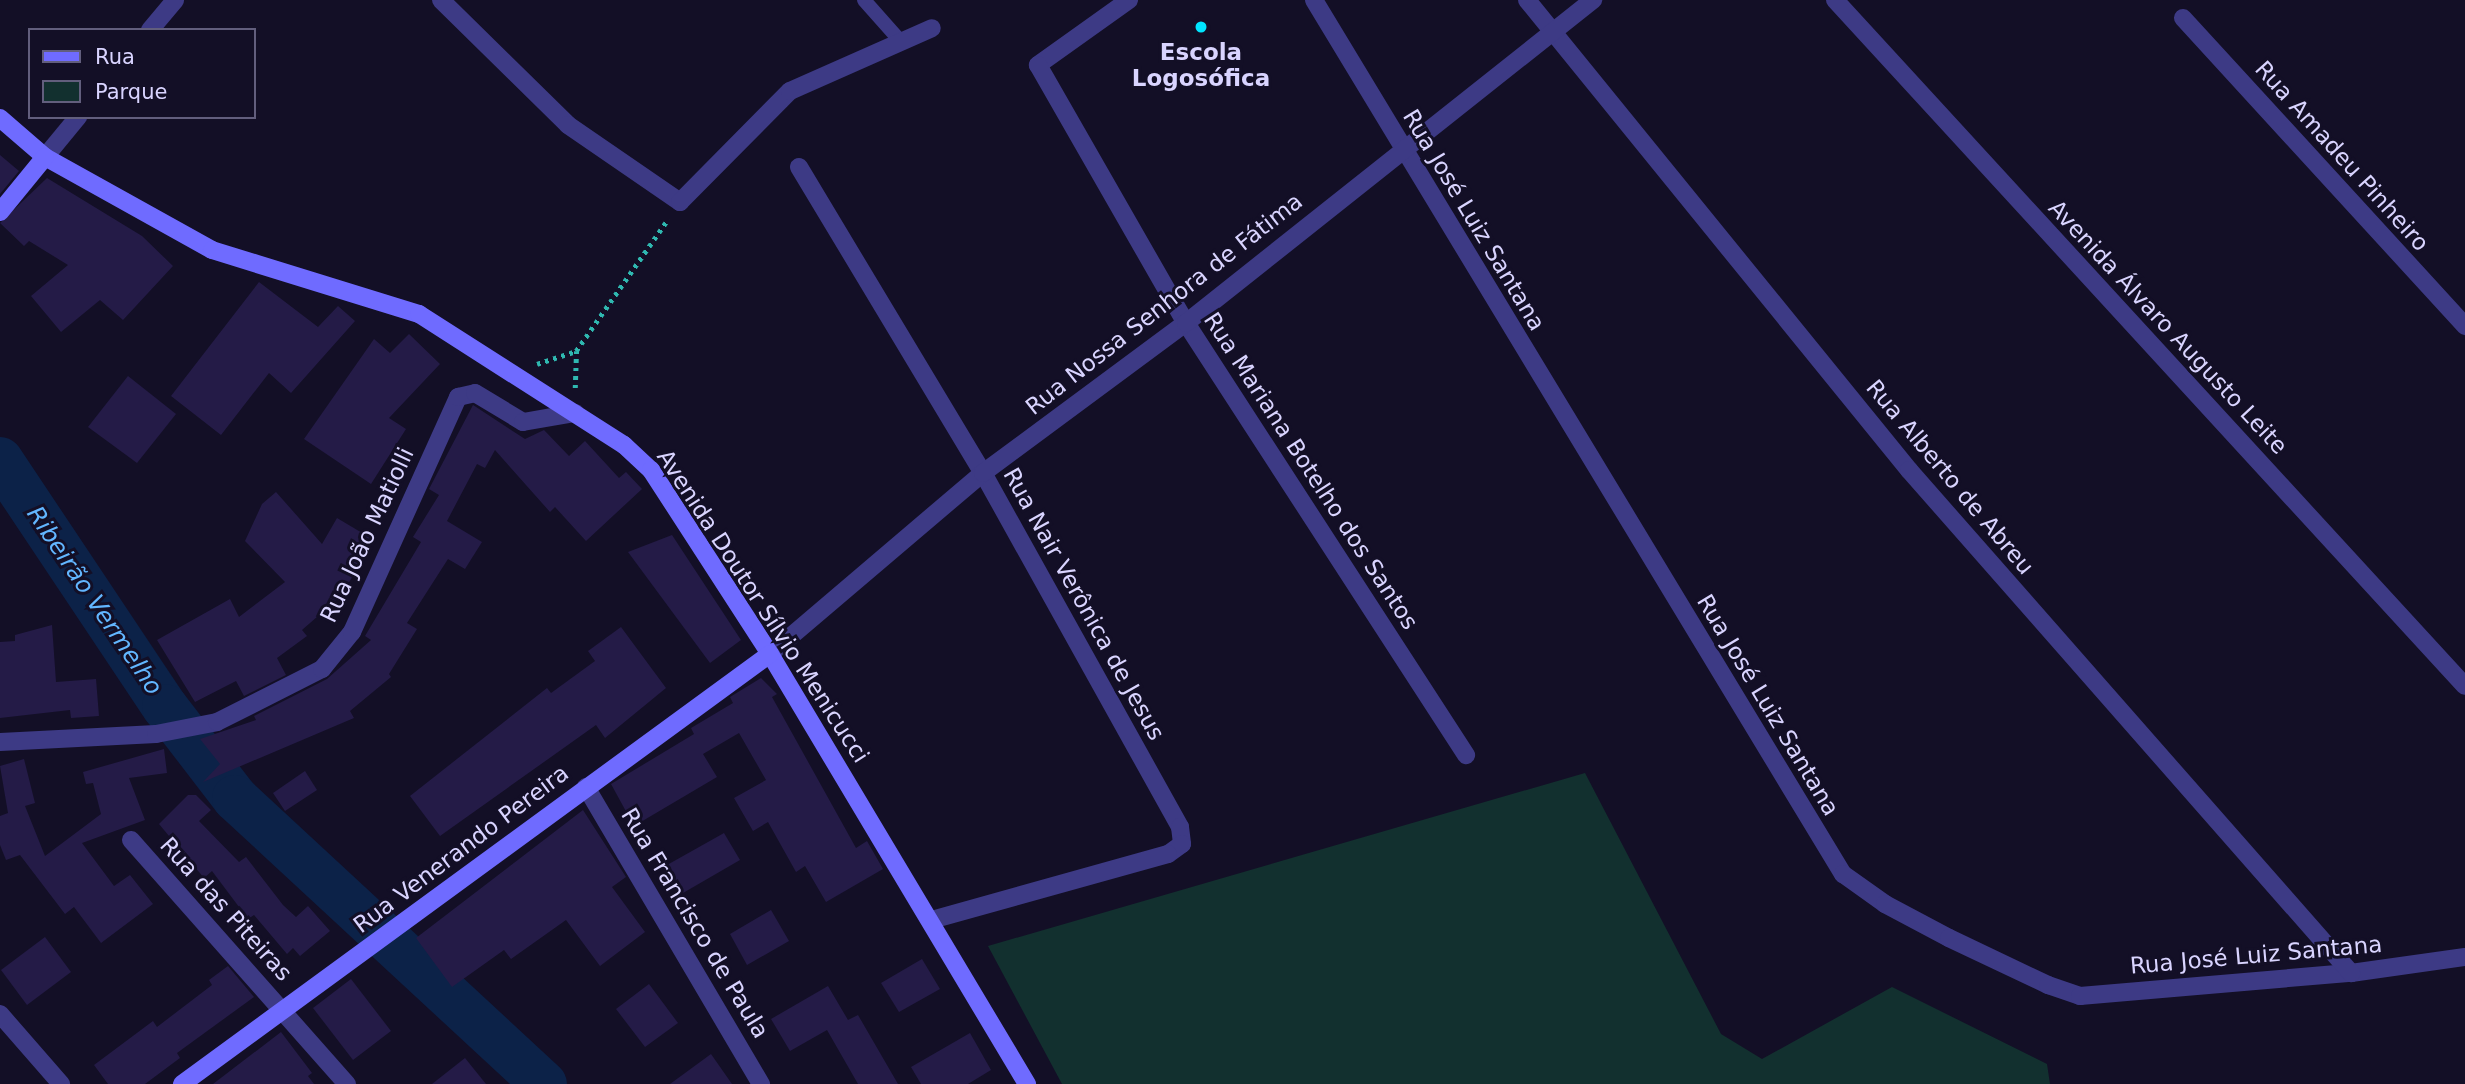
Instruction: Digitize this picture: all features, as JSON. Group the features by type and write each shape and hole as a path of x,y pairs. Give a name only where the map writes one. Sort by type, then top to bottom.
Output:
{"main road":[{"name":"Avenida Doutor Sílvio Menicucci","path":"0,118 45,157 212,250 419,314 624,445 651,470 771,654 1027,1084"},
{"path":"0,212 45,157"},
{"name":"Rua Venerando Pereira","path":"182,1084 771,654"}],"street":[{"path":"152,28 175,0"},
{"path":"441,0 568,125 680,202 774,102 932,28"},
{"name":"Rua Mariana Botelho dos Santos","path":"1129,0 1038,65 1186,323 1466,755"},
{"name":"Rua José Luiz Santana","path":"1314,0 1401,149 1843,874 1885,904 1949,938 2048,985 2080,996 2351,973 2465,957"},
{"name":"Rua Alberto de Abreu","path":"1527,0 1909,470 2351,973"},
{"name":"Rua Nossa Senhora de Fátima","path":"771,654 983,473 1186,323 1401,149 1593,0"},
{"name":"Avenida Álvaro Augusto Leite","path":"1835,0 2465,686"},
{"name":"Rua Amadeu Pinheiro","path":"2183,18 2465,326"},
{"path":"45,157 76,119"},
{"name":"Rua Nair Verônica de Jesus","path":"799,167 983,473 1180,827 1182,844 1168,853 931,920"},
{"name":"Rua João Matiolli","path":"0,741 156,734 217,722 322,669 352,632 458,397 475,393 523,422 575,413"},
{"name":"Rua Francisco de Paula","path":"586,787 761,1084"},
{"name":"Rua das Piteiras","path":"131,841 347,1084"},
{"path":"0,1014 61,1084"}],"lane":[{"path":"864,0 902,43"}],"path":[{"path":"575,413 576,351 680,202"},
{"path":"513,373 576,351"}],"green space":[{"path":"1585,773 1721,1034 1762,1059 1892,987 2047,1064 2050,1084 1062,1084 988,946"}],"building":[{"path":"0,155 19,171 0,194"},
{"path":"47,178 142,236 173,266 123,320 100,300 61,332 31,296 68,265 29,241 24,246 0,223"},
{"path":"259,282 318,327 338,306 355,321 291,393 269,373 221,435 171,396"},
{"path":"409,334 440,364 389,418 406,429 371,484 304,439 374,339 390,353"},
{"path":"128,376 176,414 137,463 88,427"},
{"path":"473,405 525,439 544,430 569,456 585,441 619,478 626,472 642,489 586,541 555,507 550,512 495,450 485,468 477,464 447,521 482,542 465,569 448,559 407,623 417,629 389,674 391,677 350,711 354,718 203,782 220,764 200,739 256,720 254,716 327,679 371,640 365,636 421,542 413,537 439,495 429,489"},
{"path":"276,492 322,544 337,518 374,540 341,596 302,630 307,636 277,658 286,675 244,696 236,681 195,702 157,640 230,599 239,617 285,582 245,541 262,504"},
{"path":"672,535 741,640 710,663 628,552"},
{"path":"52,625 56,682 96,679 99,716 71,718 70,710 0,718 0,642 15,641 15,635"},
{"path":"621,627 666,688 605,738 596,725 440,836 410,796 547,688 551,693 595,661 588,651"},
{"path":"761,678 777,694 772,697 856,848 867,841 883,869 826,902 805,866 796,872 768,822 753,831 734,798 766,780 739,733 703,754 717,777 634,826 611,784 694,734 691,728 733,703 730,697"},
{"path":"164,749 167,773 129,778 145,820 82,843 114,886 130,875 153,904 101,943 74,907 65,914 20,855 6,860 0,845 0,816 8,813 0,766 24,759 35,803 25,806 45,856 101,814 93,783 86,784 83,772"},
{"path":"305,771 317,790 285,811 273,793"},
{"path":"188,795 196,795 211,810 199,821 239,862 246,857 283,905 296,917 308,906 330,931 300,956 293,948 287,954 254,915 248,919 212,871 204,878 159,824"},
{"path":"583,810 626,877 612,887 645,932 600,966 566,920 511,959 504,950 452,987 416,938"},
{"path":"724,833 740,860 683,893 667,865"},
{"path":"771,910 789,941 747,965 730,934"},
{"path":"45,937 71,972 27,1005 1,970"},
{"path":"922,959 940,989 899,1012 881,983"},
{"path":"228,966 254,997 177,1053 180,1058 145,1084 108,1084 94,1065 153,1021 157,1027 212,985 209,980"},
{"path":"351,979 391,1031 353,1060 313,1008"},
{"path":"649,984 678,1023 645,1047 616,1009"},
{"path":"828,986 848,1020 858,1015 898,1084 858,1084 827,1030 790,1051 771,1019"},
{"path":"281,1032 312,1073 308,1076 314,1084 213,1084"},
{"path":"970,1033 991,1070 968,1084 921,1084 911,1067"},
{"path":"711,1054 732,1084 670,1084"},
{"path":"465,1058 486,1084 432,1084"}],"waterway":[{"name":"Ribeirão Vermelho","path":"0,460 165,707 235,798 544,1084"}],"place":[{"name":"Escola Logosófica","path":"1201,27"}]}
